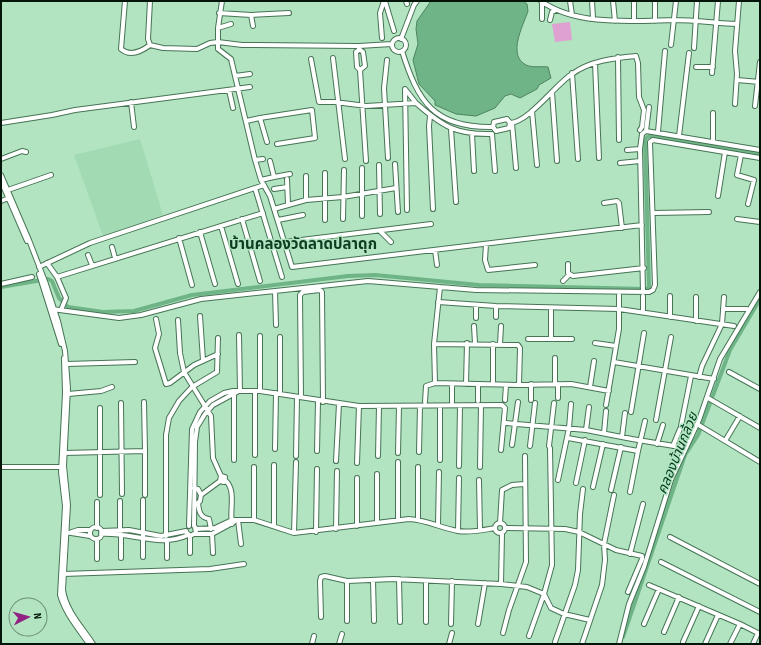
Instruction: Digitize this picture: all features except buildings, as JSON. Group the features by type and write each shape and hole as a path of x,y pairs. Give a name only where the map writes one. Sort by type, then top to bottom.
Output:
{"street":[{"path":"125,1 121,49 125,52 137,52 142,51 150,44"},
{"path":"150,1 147,32 150,44"},
{"path":"222,1 219,13 218,49 232,59 237,89 255,160 264,185 268,191 285,242 290,265 293,268 642,225"},
{"path":"385,1 394,31"},
{"path":"382,38 380,18 385,1"},
{"path":"401,39 414,5 417,1"},
{"path":"548,1 548,6"},
{"path":"570,1 572,15"},
{"path":"592,1 593,18"},
{"path":"613,1 615,21"},
{"path":"634,1 634,21"},
{"path":"654,21 655,1"},
{"path":"671,45 676,1"},
{"path":"694,48 697,1"},
{"path":"712,73 718,1"},
{"path":"735,104 737,80 736,51 740,1"},
{"path":"541,2 556,10 572,15 615,21 674,20 738,24"},
{"path":"541,2 542,18"},
{"path":"550,20 552,12 556,10"},
{"path":"219,13 251,15 289,13"},
{"path":"251,15 253,26"},
{"path":"218,28 231,24"},
{"path":"392,44 395,39 401,39"},
{"path":"401,39 405,45 402,51 411,79 428,106 438,114 458,124 493,127 496,131 509,128 511,123 532,111 572,73 595,63 618,57 636,56 639,97 644,110 642,127 640,130"},
{"path":"150,44 163,48 197,49 210,43 218,42 242,45 359,48 392,44"},
{"path":"392,44 394,50 402,51"},
{"path":"359,48 363,52 365,66 360,70"},
{"path":"359,48 356,52 357,67 360,70 366,161"},
{"path":"658,132 665,51"},
{"path":"679,136 689,53"},
{"path":"618,57 619,140"},
{"path":"333,58 345,159"},
{"path":"311,59 319,102 339,102 363,106 416,103"},
{"path":"387,60 384,106 388,158"},
{"path":"755,106 759,82 760,62"},
{"path":"595,63 599,158"},
{"path":"696,67 713,67"},
{"path":"572,73 578,159"},
{"path":"235,76 250,74"},
{"path":"737,80 759,82"},
{"path":"1,123 75,110 250,87"},
{"path":"407,210 406,89 416,103 430,116 451,129 472,134 492,134 495,171"},
{"path":"229,90 233,108"},
{"path":"552,92 557,161"},
{"path":"131,102 134,127"},
{"path":"644,312 640,149 642,134 646,130 649,107"},
{"path":"246,121 312,110 315,138 277,144"},
{"path":"532,111 537,166"},
{"path":"713,113 713,142"},
{"path":"430,116 429,126 433,209"},
{"path":"260,118 268,142"},
{"path":"493,127 494,122 507,119 511,123 516,168"},
{"path":"451,129 456,202"},
{"path":"646,130 760,150"},
{"path":"472,134 474,172"},
{"path":"53,309 62,308 119,318 141,315 201,299 368,281 488,290 643,293 653,290 655,285 650,142 653,140 760,158"},
{"path":"627,150 640,149"},
{"path":"1,159 22,151 26,152"},
{"path":"718,196 725,152"},
{"path":"741,155 738,175 754,180 748,204"},
{"path":"255,160 263,159"},
{"path":"270,161 274,177"},
{"path":"620,164 640,161"},
{"path":"395,164 398,212"},
{"path":"379,165 380,214"},
{"path":"362,168 362,216"},
{"path":"343,219 344,170"},
{"path":"325,173 325,220"},
{"path":"262,180 290,174"},
{"path":"1,175 45,285 63,339 67,364 68,394 64,453 68,505 63,590 66,603 93,644"},
{"path":"8,190 51,175"},
{"path":"306,176 306,200"},
{"path":"287,179 288,204"},
{"path":"1,181 38,267"},
{"path":"38,267 90,243 264,185"},
{"path":"274,189 287,187"},
{"path":"255,188 282,277"},
{"path":"274,209 306,200 343,197 396,188"},
{"path":"1,201 8,198"},
{"path":"604,203 617,201 619,203 622,228"},
{"path":"653,213 709,212"},
{"path":"57,277 263,213"},
{"path":"278,220 303,215"},
{"path":"242,219 260,281"},
{"path":"737,219 760,222"},
{"path":"285,242 431,224"},
{"path":"221,226 238,284"},
{"path":"380,231 391,242"},
{"path":"200,232 215,284"},
{"path":"179,238 192,285"},
{"path":"486,244 485,260 488,270 535,265"},
{"path":"112,248 115,258"},
{"path":"436,250 437,265"},
{"path":"88,255 92,265"},
{"path":"47,263 57,277 65,296 62,308"},
{"path":"568,264 569,275"},
{"path":"563,281 569,275 644,268"},
{"path":"1,284 32,277"},
{"path":"435,383 434,344 440,287"},
{"path":"296,456 299,397 300,297 303,292 320,290 322,292 320,401 317,451"},
{"path":"275,291 276,325"},
{"path":"618,644 671,480 698,425 720,359 759,295"},
{"path":"606,405 620,321 619,296"},
{"path":"670,296 670,317"},
{"path":"696,297 696,321"},
{"path":"699,377 702,366 722,324 724,297"},
{"path":"438,302 476,306 619,309 734,326"},
{"path":"476,306 476,318"},
{"path":"496,306 496,317"},
{"path":"551,308 551,339"},
{"path":"53,309 61,341 65,377 61,467 67,532 60,595 69,615 89,644"},
{"path":"723,309 747,309"},
{"path":"200,316 203,360"},
{"path":"156,319 159,334 155,348 164,382 170,383 203,360 218,354"},
{"path":"178,320 180,353 184,372 192,387 207,408 212,420 212,458 223,478 230,486 234,521 241,544"},
{"path":"474,326 475,343"},
{"path":"500,344 501,326"},
{"path":"631,412 644,333"},
{"path":"234,460 239,335"},
{"path":"255,455 260,336"},
{"path":"275,449 280,337"},
{"path":"656,420 671,337"},
{"path":"167,558 166,427 174,409 192,387 216,374 218,369 218,338"},
{"path":"528,339 572,339"},
{"path":"434,344 475,343 519,346 519,385"},
{"path":"595,343 616,346"},
{"path":"466,384 467,344"},
{"path":"493,344 493,384"},
{"path":"554,358 558,398"},
{"path":"590,387 594,361"},
{"path":"67,364 135,362"},
{"path":"614,362 714,379"},
{"path":"729,372 760,389"},
{"path":"673,446 680,428 691,376"},
{"path":"425,402 426,386 435,383 506,385 556,384 590,387 609,391"},
{"path":"452,384 452,402"},
{"path":"478,384 478,401"},
{"path":"531,384 532,400"},
{"path":"505,400 506,385"},
{"path":"68,394 101,391 112,387"},
{"path":"195,534 193,527 192,474 195,434 207,408 236,392 258,391 278,393 320,401 359,406 504,406 501,450"},
{"path":"708,398 760,428"},
{"path":"143,557 145,451 144,402"},
{"path":"512,445 518,402"},
{"path":"121,403 122,494"},
{"path":"530,446 535,403"},
{"path":"529,636 544,594 552,565 549,446 554,403"},
{"path":"336,461 339,404"},
{"path":"558,480 568,438 572,404"},
{"path":"480,467 481,405"},
{"path":"357,463 359,406"},
{"path":"378,456 379,406"},
{"path":"398,453 399,406"},
{"path":"419,452 420,406"},
{"path":"440,406 440,460"},
{"path":"460,406 460,466"},
{"path":"586,430 589,407"},
{"path":"100,408 100,495"},
{"path":"604,432 606,411"},
{"path":"622,437 625,413"},
{"path":"725,442 740,416"},
{"path":"630,492 639,441 645,421"},
{"path":"506,423 604,432 639,441 686,448"},
{"path":"657,444 663,425"},
{"path":"698,425 760,462"},
{"path":"568,438 638,451"},
{"path":"576,483 585,440"},
{"path":"593,487 603,444"},
{"path":"612,490 621,447"},
{"path":"64,453 145,451"},
{"path":"503,633 509,610 519,586 526,562 524,484 525,456"},
{"path":"294,533 296,462"},
{"path":"398,462 398,520"},
{"path":"274,465 274,526"},
{"path":"1,467 61,467"},
{"path":"254,467 254,520"},
{"path":"418,467 418,519"},
{"path":"316,532 317,469"},
{"path":"336,529 337,472"},
{"path":"438,525 439,472"},
{"path":"196,504 201,495 228,473"},
{"path":"190,554 188,534 193,527 196,504 192,474"},
{"path":"377,474 377,522"},
{"path":"357,478 357,526"},
{"path":"458,531 459,478"},
{"path":"479,480 480,530"},
{"path":"193,527 211,529 234,521 254,520 294,533 316,532 377,522 418,519 458,531 496,528 500,523 502,490 508,486 524,484"},
{"path":"194,488 198,489 201,495"},
{"path":"555,642 570,599 578,570 579,532 583,488"},
{"path":"582,644 602,585 605,560 604,544 614,495"},
{"path":"120,501 121,558"},
{"path":"97,502 100,531 97,539 97,559"},
{"path":"196,504 202,517 209,519 211,529"},
{"path":"630,554 643,504"},
{"path":"120,532 144,539 166,538 188,534 212,534 234,521"},
{"path":"500,523 503,524 505,528 526,529 552,527 579,532 630,554 639,555 642,559 628,592"},
{"path":"496,528 497,531 502,533"},
{"path":"501,584 502,533 505,528"},
{"path":"67,532 90,530 144,534 166,538"},
{"path":"90,530 90,536"},
{"path":"67,532 90,536 97,539"},
{"path":"212,534 213,553"},
{"path":"670,537 760,584"},
{"path":"661,562 760,612"},
{"path":"63,574 210,569 244,564"},
{"path":"321,617 320,579 325,576 347,581 399,579 519,586 544,594 551,608 564,614 590,620"},
{"path":"399,579 400,622"},
{"path":"373,580 374,621"},
{"path":"347,581 347,621"},
{"path":"426,581 426,622"},
{"path":"452,581 452,624"},
{"path":"478,624 485,583"},
{"path":"649,584 740,624 759,634 753,644"},
{"path":"644,624 659,589"},
{"path":"664,632 679,597"},
{"path":"683,642 699,606"},
{"path":"705,644 718,615"},
{"path":"730,644 740,624"},
{"path":"449,644 452,633"},
{"path":"339,644 342,634"},
{"path":"312,644 314,636"}],"shaded area":[{"path":"431,1 523,1 527,4 528,11 518,40 517,47 520,60 526,65 548,67 551,78 539,85 537,89 520,98 511,94 505,96 495,108 476,116 456,114 435,105 435,101 419,84 413,60 418,44 416,29 417,21"},
{"path":"570,22 572,40 555,42 552,24"},
{"path":"140,139 163,215 103,236 74,155"}],"waterway":[{"path":"1,287 48,279 52,281 59,298 68,307 103,312 134,311 192,295 348,276 375,275 479,285 646,289 649,288 645,139 649,136 760,154"},
{"name":"คลองบ้านกล้วย","path":"623,637 685,455 698,435 730,350 760,299"}],"district":[{"name":"บ้านคลองวัดลาดปลาดุก","path":"303,244"}]}
